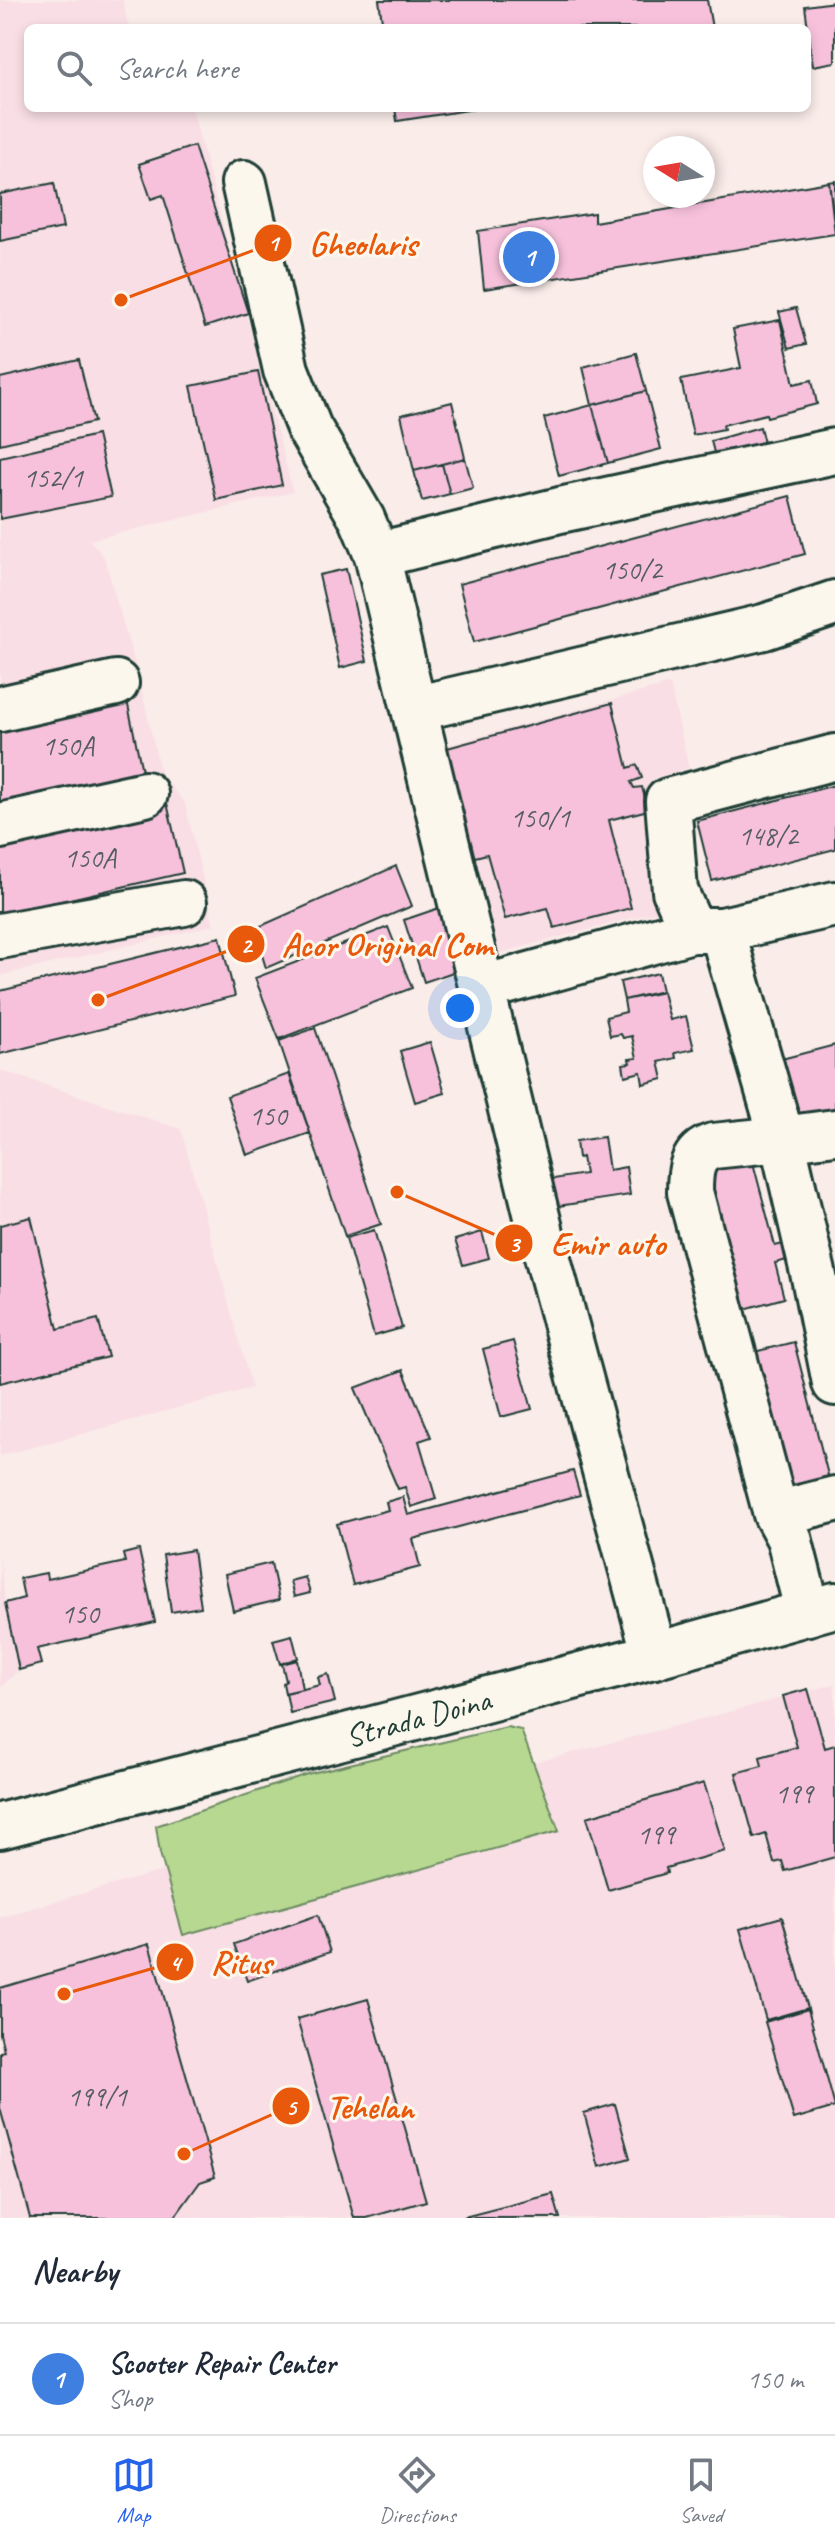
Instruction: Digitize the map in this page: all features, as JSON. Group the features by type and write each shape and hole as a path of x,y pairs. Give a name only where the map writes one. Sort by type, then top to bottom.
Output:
{"main road":[{"path":"244,183 295,398 320,450 362,519 377,555 541,1233 655,1656"},
{"path":"377,555 560,510 833,462"},
{"path":"414,709 764,627 835,603"},
{"path":"0,709 116,683"},
{"path":"835,757 668,801 675,891 707,930 782,1139 835,1383"},
{"path":"0,826 145,794"},
{"path":"0,936 184,903"},
{"path":"483,988 707,930 835,904"},
{"path":"821,1609 776,1514 690,1192 690,1177 696,1155 702,1149 835,1132"},
{"path":"776,1514 835,1499"},
{"name":"Strada Doina","path":"0,1826 655,1656 821,1609"}],"shaded area":[{"path":"0,0 123,0 128,24 24,24 24,112 193,112 293,492 90,540 104,557 137,671 161,774 185,803 214,925 0,976"},
{"path":"670,684 689,768 651,780 667,909 489,956 438,748"},
{"path":"0,1070 181,1129 252,1388 0,1456"},
{"path":"0,1555 5,1603 19,1670 0,1688"},
{"path":"835,1684 835,2218 0,2218 0,1917 165,1870 184,1935 501,1848 559,1830 533,1763"}],"green space":[{"path":"507,1727 521,1730 559,1831 183,1935 160,1853 156,1826 307,1774"}],"building":[{"path":"379,0 707,0 711,24 382,24"},
{"path":"835,2 835,62 813,66 811,24 807,24 805,6"},
{"path":"396,112 455,112 397,121"},
{"path":"194,146 248,313 205,327 163,195 151,199 139,164"},
{"path":"835,181 835,223 829,182"},
{"path":"829,182 835,234 484,289 478,231 594,213 594,222 676,208 715,208 715,201"},
{"path":"54,183 63,228 0,241 0,194"},
{"path":"796,308 806,344 789,348 779,312"},
{"path":"780,320 794,384 812,380 817,404 767,417 766,414 723,425 724,429 693,435 681,380 741,368 733,329"},
{"path":"636,353 646,391 592,405 583,367"},
{"path":"79,360 94,422 0,444 0,378"},
{"path":"258,372 282,485 216,500 191,386"},
{"path":"646,391 661,449 608,463 592,405"},
{"path":"452,402 465,458 414,471 401,415"},
{"path":"592,405 608,463 559,476 544,418"},
{"path":"760,427 765,447 716,460 711,441"},
{"path":"97,435 111,497 0,519 0,457"},
{"path":"465,458 473,488 450,494 442,464"},
{"path":"442,464 450,494 422,501 414,471"},
{"path":"790,496 805,554 474,642 459,584"},
{"path":"346,569 367,661 340,668 319,575"},
{"path":"125,691 142,771 0,802 0,719"},
{"path":"612,703 628,768 637,765 642,778 631,782 634,788 642,787 648,810 609,820 631,908 554,928 548,908 505,919 487,854 467,859 440,750"},
{"path":"835,785 835,849 712,881 697,821"},
{"path":"167,803 183,873 0,915 0,841"},
{"path":"396,866 412,906 266,968 254,929"},
{"path":"439,908 459,970 424,982 404,920"},
{"path":"388,927 412,988 279,1039 255,978"},
{"path":"220,937 235,996 0,1054 0,991"},
{"path":"658,973 662,991 624,1000 620,982"},
{"path":"663,992 670,1020 686,1016 694,1049 675,1053 676,1058 659,1062 663,1079 643,1084 641,1072 625,1076 623,1064 637,1058 632,1036 610,1036 606,1017 626,1012 624,1000"},
{"path":"315,1028 381,1224 345,1236 279,1041"},
{"path":"430,1042 445,1093 415,1102 400,1051"},
{"path":"835,1045 835,1108 789,1120 774,1061"},
{"path":"289,1074 310,1133 247,1155 227,1096"},
{"path":"604,1137 609,1170 626,1167 630,1195 545,1208 541,1181 585,1174 582,1157 578,1158 576,1141"},
{"path":"752,1159 775,1246 795,1241 799,1257 775,1263 784,1298 741,1310 706,1171"},
{"path":"31,1217 58,1329 98,1319 108,1357 0,1383 0,1225"},
{"path":"374,1230 402,1328 374,1336 346,1238"},
{"path":"482,1232 489,1258 463,1265 455,1240"},
{"path":"513,1341 532,1409 501,1417 483,1349"},
{"path":"794,1342 829,1479 786,1489 754,1352"},
{"path":"403,1370 431,1437 419,1441 436,1499 411,1507 405,1487 398,1489 355,1388"},
{"path":"573,1471 580,1495 413,1539 420,1567 353,1585 337,1524 388,1510 386,1502 403,1497 408,1515"},
{"path":"139,1550 155,1622 37,1649 41,1664 19,1670 5,1603 24,1598 20,1578 46,1573 47,1579 125,1562 123,1554"},
{"path":"193,1550 201,1607 171,1612 163,1555"},
{"path":"271,1563 279,1600 233,1611 225,1574"},
{"path":"305,1577 310,1593 294,1597 290,1581"},
{"path":"292,1635 298,1658 280,1664 273,1640"},
{"path":"297,1660 302,1689 285,1693 282,1664"},
{"path":"328,1674 335,1702 290,1713 286,1693 320,1685 318,1677"},
{"path":"808,1689 825,1748 835,1745 835,1857 785,1871 782,1861 774,1863 766,1834 754,1838 736,1773 762,1766 760,1757 797,1747 783,1696"},
{"path":"704,1783 725,1851 666,1868 667,1873 608,1890 587,1817"},
{"path":"318,1915 330,1952 247,1981 234,1944"},
{"path":"782,1917 808,2008 766,2020 740,1929"},
{"path":"149,1944 215,2177 200,2182 174,2218 30,2218 0,2108 0,2052 4,2051 0,2034 0,1988"},
{"path":"368,1999 426,2201 367,2218 354,2218 297,2019"},
{"path":"808,2009 835,2107 794,2119 765,2022"},
{"path":"615,2104 630,2158 599,2167 584,2113"},
{"path":"553,2194 560,2218 464,2218 464,2217"}],"place":[{"name":"Scooter Repair Center","path":"529,257"},
{"name":"Gheolaris","path":"121,300"},
{"name":"Acor Original Com","path":"98,1000"},
{"name":"Emir auto","path":"397,1192"},
{"name":"Ritus","path":"64,1994"},
{"name":"Tehelan","path":"184,2154"}]}
